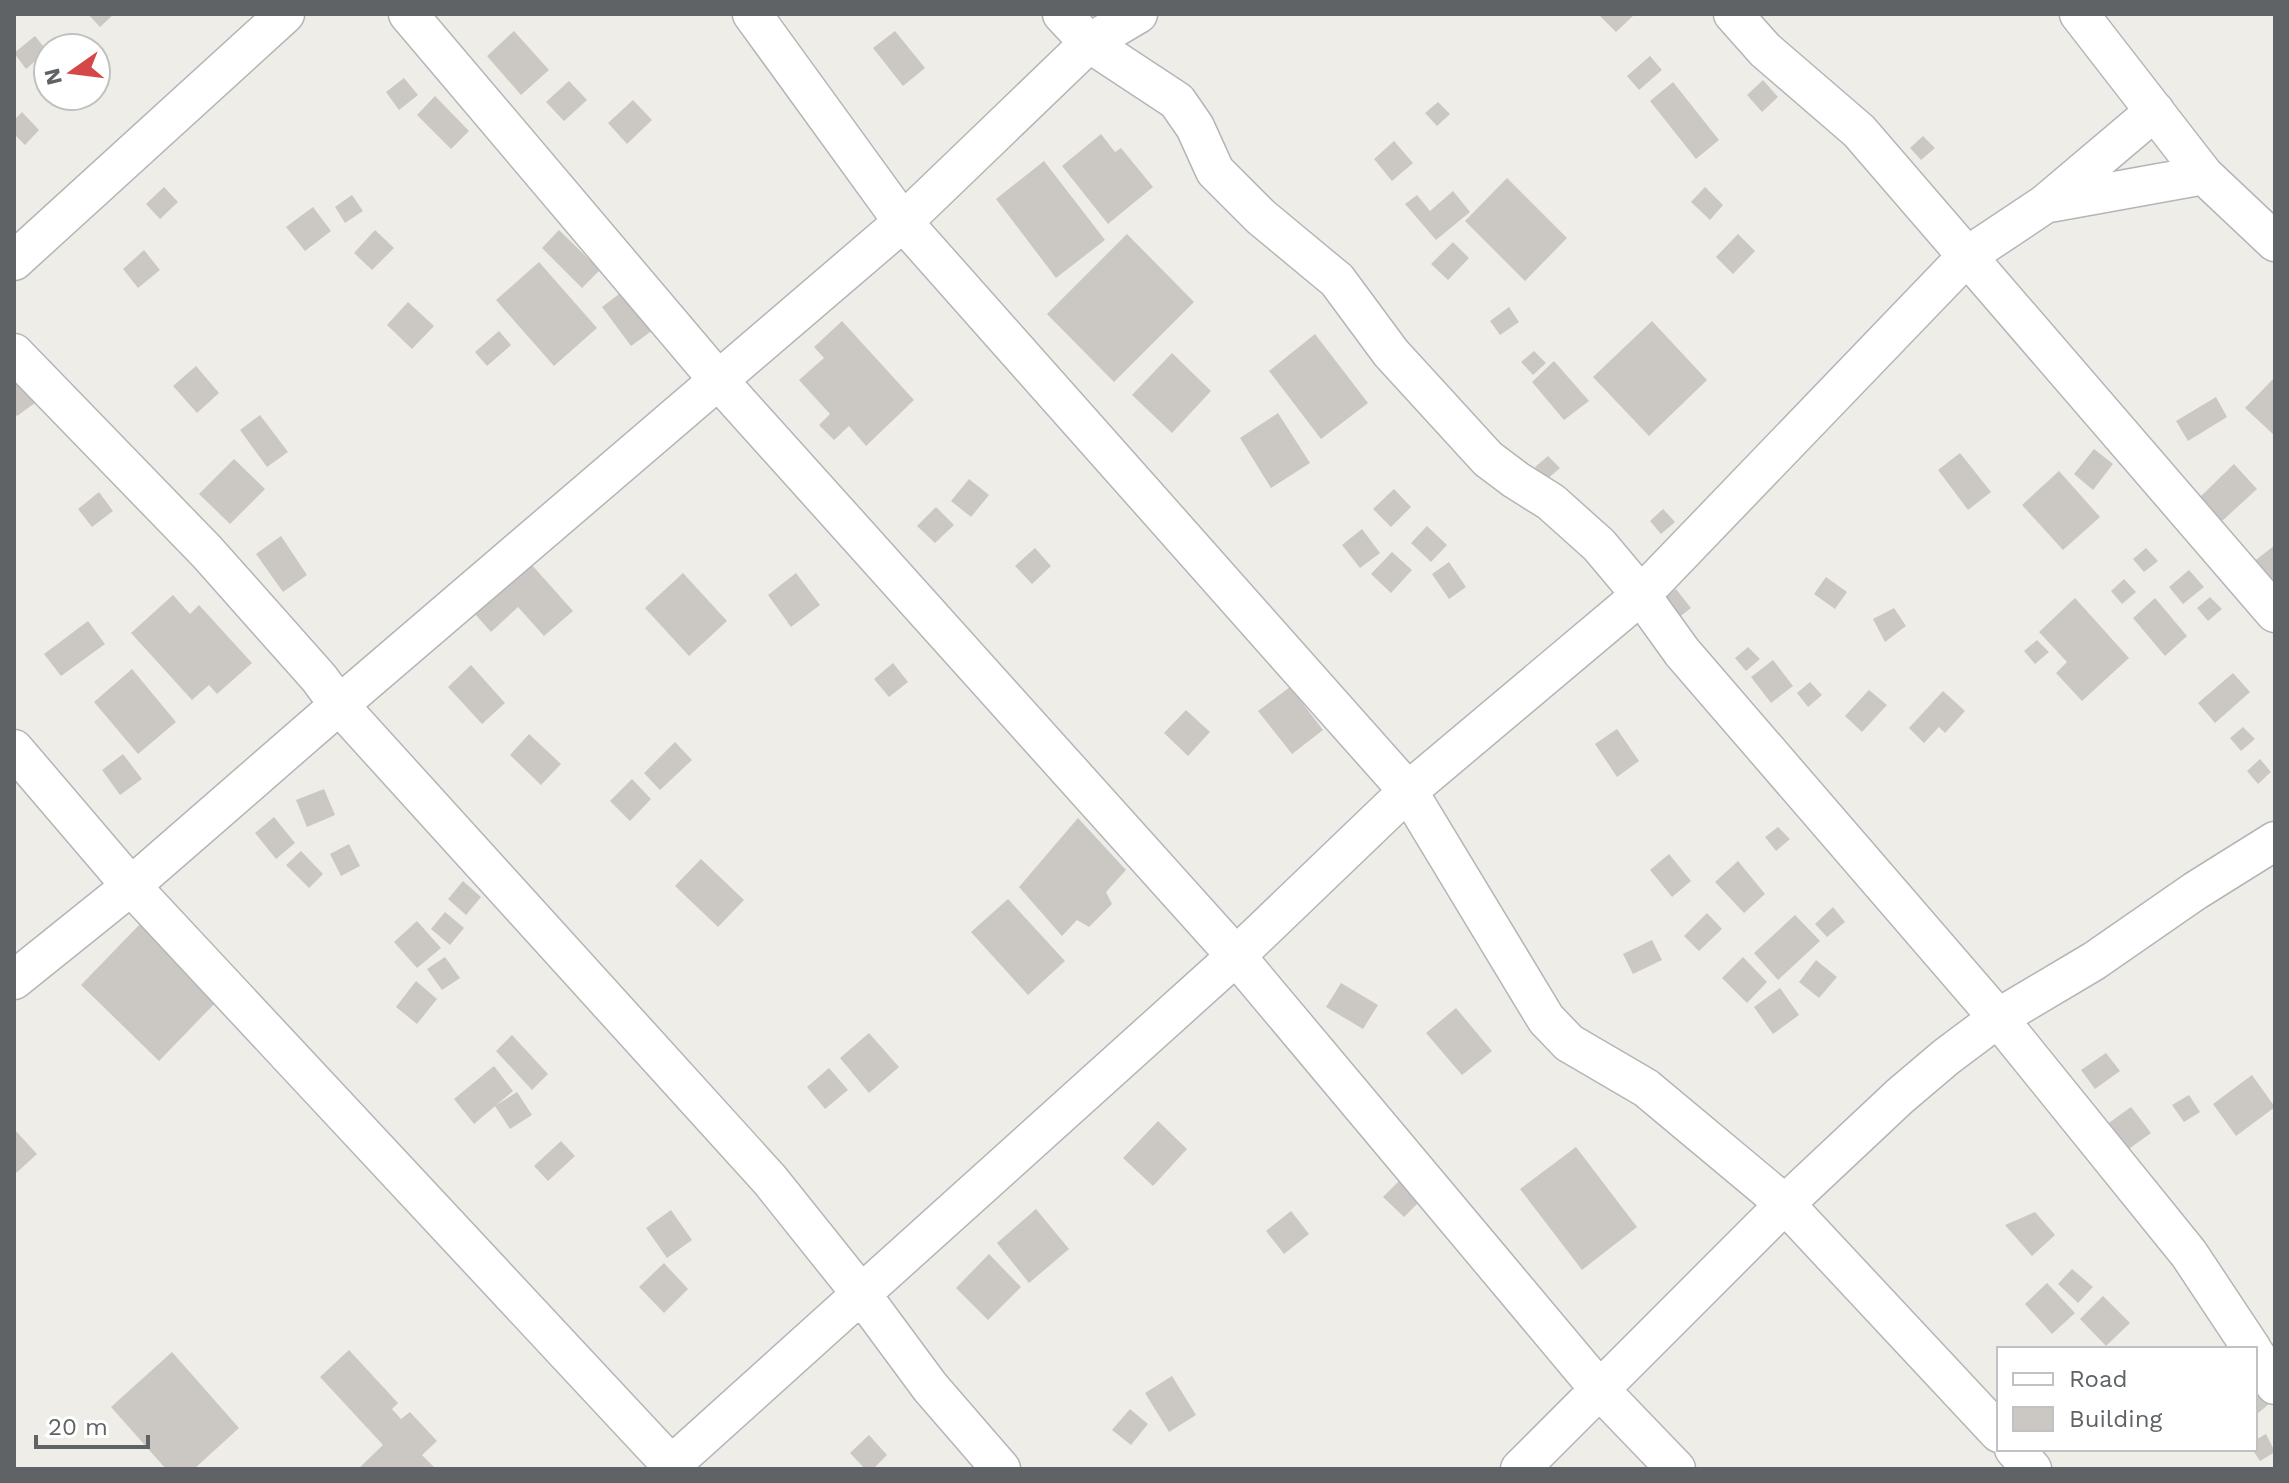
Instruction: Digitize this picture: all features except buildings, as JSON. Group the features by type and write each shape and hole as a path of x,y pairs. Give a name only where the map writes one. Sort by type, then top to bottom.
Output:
{"street":[{"path":"14,261 285,14"},
{"path":"408,14 719,381 1236,956 1600,1390 1676,1469"},
{"path":"752,14 903,222 1408,791 1546,1019 1569,1043 1646,1088 1785,1204 1997,1431"},
{"path":"1062,14 1089,43 1177,101 1195,127 1215,171 1261,217 1337,280 1391,353 1488,459 1551,502 1599,545 1641,595 1682,652 1998,1018 2189,1254 2251,1347"},
{"path":"14,980 131,886 903,222 1089,43 1138,14"},
{"path":"1733,14 1765,50 1859,131 2275,613"},
{"path":"2079,14 2204,175 2275,242"},
{"path":"14,749 131,886 671,1468 1236,956 1408,791 1641,595 1967,256 2045,204 2155,111"},
{"path":"2045,204 2204,175"},
{"path":"14,353 207,552 319,678 339,705 770,1180 862,1295 930,1387 1001,1469"},
{"path":"1520,1469 1785,1204 1900,1096 1998,1018 2094,961 2195,891 2275,841"},
{"path":"2257,1357 2275,1385"},
{"path":"2016,1451 2032,1469"}]}
